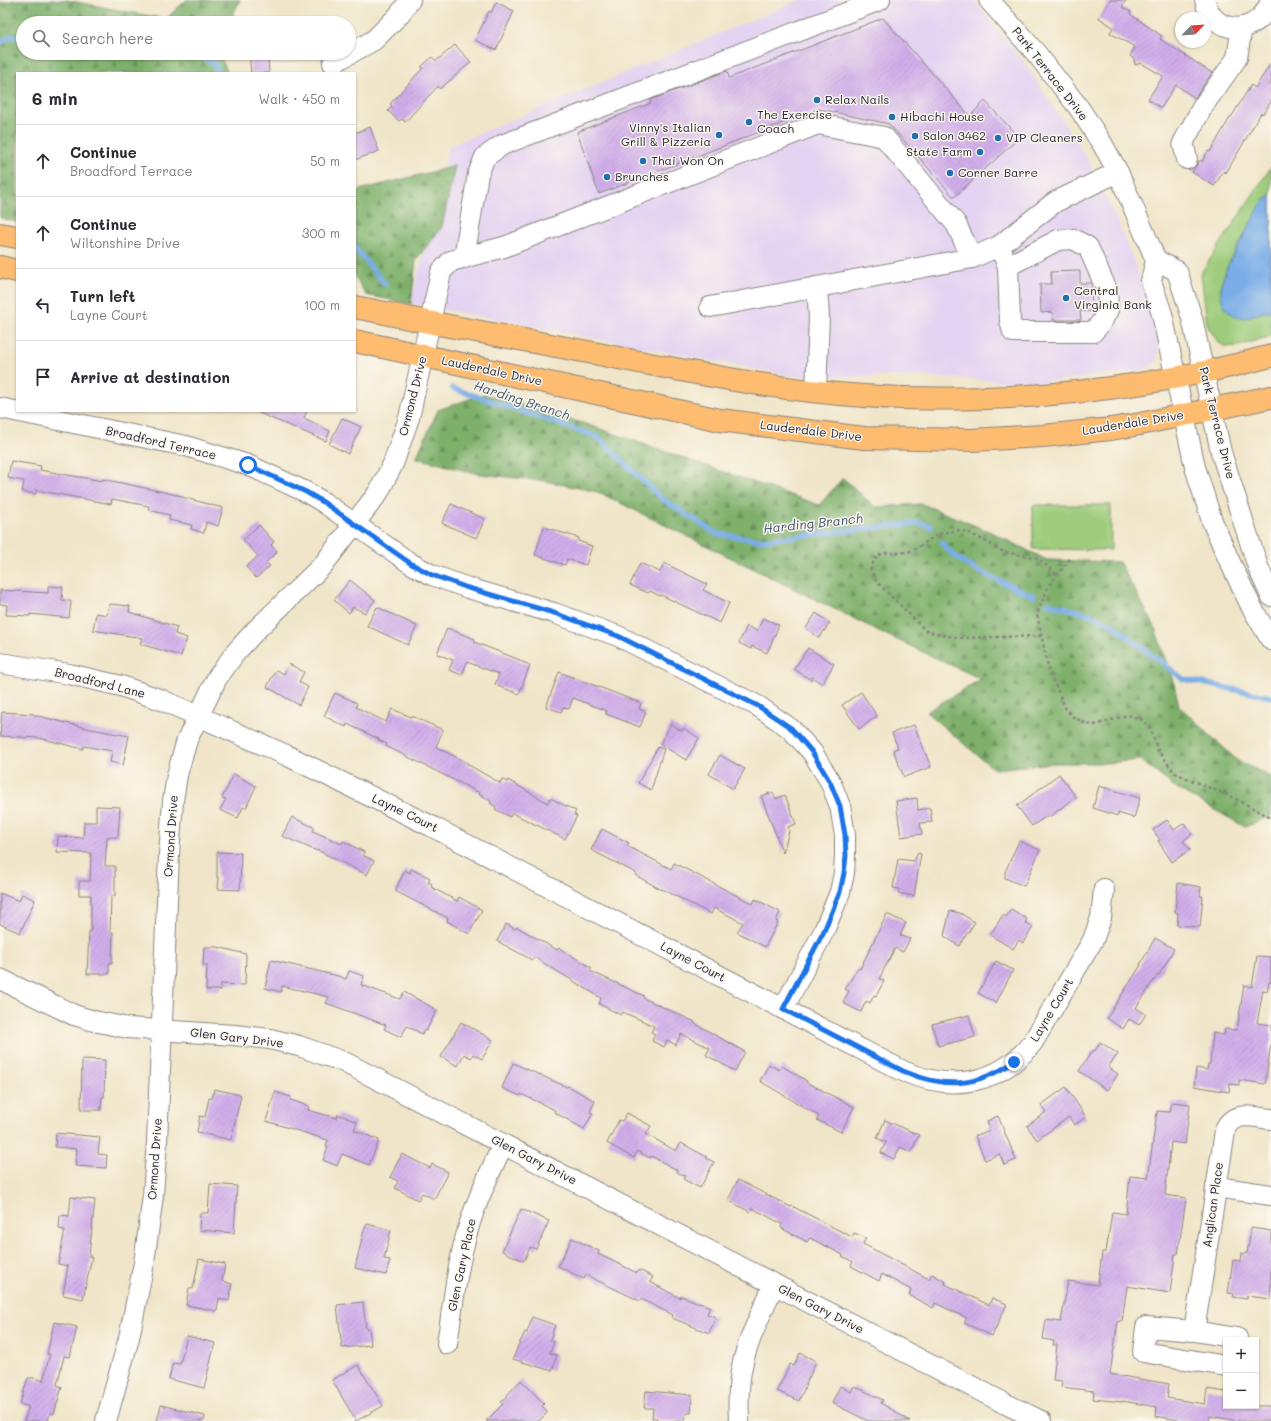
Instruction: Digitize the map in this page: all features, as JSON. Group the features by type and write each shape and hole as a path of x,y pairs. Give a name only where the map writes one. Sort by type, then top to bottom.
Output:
{"main road":[{"path":"0,234 16,238"},
{"path":"0,267 16,271"},
{"path":"356,307 430,323 672,369 816,392 866,397 919,399 1029,396 1092,391 1176,378 1271,356"},
{"name":"Lauderdale Drive","path":"356,341 720,420 864,438 934,440 1014,438 1111,429 1271,397"}],"street":[{"path":"356,50 374,40 400,15 410,0"},
{"path":"464,258 478,174 485,157 502,145 880,0"},
{"name":"Park Terrace Drive","path":"989,0 1036,53 1079,108 1118,172 1156,260 1177,271 1192,318 1221,452 1258,567 1271,596"},
{"path":"1205,0 1206,6 1212,16 1221,23 1231,27 1242,28 1261,18 1268,9 1271,0"},
{"path":"1187,158 1183,143 1204,106 1237,58 1242,28"},
{"path":"333,63 338,60"},
{"name":"Ormond Drive","path":"106,1421 130,1338 145,1256 153,1196 157,1142 173,801 177,775 185,747 198,716 217,678 236,652 256,630 323,565 378,493 393,464 409,418 441,272 451,261 504,247 818,124 884,137 956,224 972,258"},
{"path":"710,306 972,258 999,246 1055,202 1118,172"},
{"path":"999,246 1008,266 1010,320 1013,332 1092,332 1101,323 1108,310 1107,290 1088,247 1073,238 1058,240 1008,266"},
{"path":"1156,260 1151,280 1162,314 1195,467 1212,521 1229,560 1252,608 1271,640"},
{"path":"816,392 819,317 817,287"},
{"name":"Broadford Terrace","path":"0,408 16,411"},
{"name":"Broadford Terrace","path":"20,412 186,446 248,465 306,492 323,502 410,563 432,575 468,588 554,613 618,636 758,706 791,728 812,752 830,782 840,806 845,835 846,856 840,892 824,931 783,1009"},
{"name":"Broadford Lane","path":"0,663 69,674 121,686 162,700 198,716"},
{"name":"Layne Court","path":"198,716 286,755 431,826 919,1078 951,1084 973,1082 982,1079 1014,1062 1033,1042 1093,940 1101,918 1104,889"},
{"name":"Glen Gary Drive","path":"0,979 74,1015 94,1021 128,1028 234,1034 270,1039 299,1046 344,1062 1041,1421"},
{"name":"Anglican Place","path":"1194,1331 1224,1131 1229,1123 1237,1118 1247,1116 1271,1119"},
{"name":"Glen Gary Place","path":"447,1344 468,1227 479,1196 503,1144"},
{"path":"1216,1187 1271,1195"},
{"path":"739,1421 738,1404 740,1374 743,1361 747,1347 774,1284"},
{"path":"1223,1365 1143,1352 1146,1327 1194,1331 1231,1337"}],"path":[{"path":"1041,636 960,638 942,636 926,631 876,581 871,570 872,563 877,556 885,552 912,552 938,534 960,530 1004,552 1038,558 1058,575"},
{"path":"1070,559 1050,585 1037,614 1049,672 1066,709 1073,717 1087,724 1095,725 1128,715 1141,719 1150,727 1158,751 1176,773 1234,798 1271,818"}],"shaded area":[{"path":"800,0 974,0 1023,61 1085,155 1118,223 1135,264 1159,340 1157,362 1140,371 1035,383 915,376 793,376 411,303 449,146"}],"green space":[{"path":"16,0 66,0 150,16 16,16 16,60 222,60 228,72 16,72 16,222 0,218 0,3"},
{"path":"186,0 240,0 232,16 169,16"},
{"path":"455,166 442,227 416,260 411,304 366,295 356,279 356,191"},
{"path":"1271,167 1271,336 1238,346 1225,347 1218,342 1207,325 1201,273"},
{"path":"484,394 589,425 819,505 843,478 875,507 922,504 991,532 1047,560 1119,562 1154,625 1174,684 1179,706 1238,761 1271,777 1271,816 1245,827 1176,788 1140,760 1109,763 1056,763 994,769 926,712 981,679 891,637 598,492 545,481 479,474 416,458 438,410"},
{"path":"1033,505 1111,505 1111,550 1033,549"}],"water":[{"path":"1271,194 1271,310 1244,318 1233,315 1224,308 1221,296 1221,284 1228,265 1260,206"},
{"path":"1271,448 1271,483 1268,454"}],"building":[{"path":"1110,0 1126,0 1122,7 1131,12 1130,14 1162,36 1160,39 1212,73 1195,98 1176,85 1161,108 1148,99 1163,76 1141,63 1135,65 1134,59 1130,56 1135,47 1110,33 1113,27 1099,18"},
{"path":"496,2 514,11 496,50 475,40 489,11 491,13"},
{"path":"883,18 970,116 985,101 1019,138 954,197 889,124 819,109 599,194 577,132 651,103 650,100 727,71 729,78"},
{"path":"455,45 471,62 440,89 438,86 405,122 402,119 399,121 388,111 392,106 390,104 423,68 421,67 432,57 436,61"},
{"path":"250,60 268,60 269,72 251,72"},
{"path":"1271,63 1271,102 1263,114 1261,113 1226,173 1224,171 1214,186 1192,172 1200,160 1202,162 1208,151 1210,152 1251,85 1255,88"},
{"path":"370,127 379,151 356,160 356,133"},
{"name":"Central Virginia Bank","path":"1080,271 1080,283 1091,283 1092,311 1080,311 1081,320 1053,320 1053,312 1041,313 1040,284 1052,284 1051,272"},
{"path":"256,412 307,412 304,418 330,431 326,441"},
{"path":"342,418 361,427 348,454 329,444"},
{"path":"11,461 41,466 40,470 102,481 103,479 182,496 223,508 218,526 206,522 204,533 191,529 192,525 169,520 170,515 148,510 149,506 112,499 111,504 36,490 36,494 22,492 24,481 8,478"},
{"path":"451,504 485,519 476,538 442,523"},
{"path":"259,525 274,542 271,545 277,552 266,562 270,566 256,578 246,567 258,556 243,540"},
{"path":"544,527 579,538 578,541 592,546 586,565 567,559 565,565 535,555"},
{"path":"640,563 660,572 664,563 707,584 703,590 729,603 720,623 661,595 660,596 650,591 648,593 630,585"},
{"path":"350,580 375,600 365,613 353,607 349,613 334,600"},
{"path":"48,586 63,587 62,600 71,601 69,618 30,614 30,616 6,615 7,605 0,604 0,590 48,593"},
{"path":"109,604 130,606 129,612 177,627 175,634 187,638 181,656 140,644 142,638 93,630 96,613 107,615"},
{"path":"377,607 417,626 408,645 367,626"},
{"path":"816,613 830,623 819,638 806,628"},
{"path":"763,618 779,625 767,653 752,646 751,649 739,643 747,626 757,631"},
{"path":"447,628 475,639 474,642 530,665 519,694 495,685 499,674 467,662 462,675 449,670 453,660 437,654"},
{"path":"808,648 834,664 822,684 812,677 811,680 794,669"},
{"path":"289,664 304,672 299,682 308,687 299,705 267,687 276,670 284,674"},
{"path":"559,672 641,703 639,709 646,712 640,727 606,714 607,711 573,698 569,709 563,707 561,712 546,707"},
{"path":"861,692 877,716 859,729 842,705"},
{"path":"335,693 357,703 356,707 386,722 392,709 443,730 436,747 468,763 467,764 500,783 502,779 507,782 508,780 548,803 550,798 576,811 574,815 577,816 565,839 512,813 510,817 495,809 496,807 490,803 491,801 479,794 480,793 386,746 387,744 378,740 379,739 347,724 346,727 324,716"},
{"path":"2,712 34,714 91,729 129,736 123,765 110,762 112,751 84,746 83,749 39,738 0,736"},
{"path":"671,724 682,731 683,728 699,738 686,760 660,744"},
{"path":"914,725 931,767 904,777 893,750 898,748 892,733"},
{"path":"658,747 664,749 651,790 638,783"},
{"path":"720,755 745,769 733,789 709,774"},
{"path":"234,774 256,786 246,808 243,807 238,818 220,810 226,799 222,798"},
{"path":"1059,774 1076,797 1049,817 1048,815 1032,826 1017,806"},
{"path":"1099,786 1140,798 1134,818 1118,813 1118,816 1093,808"},
{"path":"773,792 776,799 785,795 796,824 788,827 789,831 783,853 761,796"},
{"path":"917,798 918,810 930,808 932,822 920,823 922,834 901,837 896,801"},
{"path":"96,806 120,807 118,837 107,837 105,866 115,866 115,896 111,896 110,932 113,932 112,963 109,963 109,974 87,974 89,931 91,931 91,895 79,895 79,881 90,881 91,853 57,852 58,836 83,838 84,822 96,822"},
{"path":"292,817 315,828 313,831 342,844 343,841 364,852 363,855 374,861 367,875 317,850 282,836"},
{"path":"1167,820 1174,830 1184,823 1192,834 1183,841 1190,850 1172,862 1158,841 1160,840 1153,830"},
{"path":"602,829 629,843 627,846 671,869 674,863 753,904 755,899 780,912 776,921 778,922 765,947 737,932 743,923 714,908 711,914 662,890 635,875 636,873 591,850"},
{"path":"1019,841 1040,850 1024,886 1005,878 1005,872"},
{"path":"217,852 241,853 240,890 218,889 219,878 217,878"},
{"path":"918,853 921,854 914,896 898,893 900,889 893,888 898,859 914,861"},
{"path":"411,869 430,878 428,882 432,884 431,887 457,901 459,897 482,910 469,934 447,921 448,918 395,891 405,870 410,873"},
{"path":"1178,883 1201,887 1200,896 1203,896 1200,927 1177,925 1178,913 1175,912"},
{"path":"0,893 19,901 22,894 35,900 20,933 0,924"},
{"path":"1011,909 1027,919 1025,922 1033,927 1023,943 1019,940 1013,949 990,935 1003,915 1006,917"},
{"path":"950,911 960,913 975,922 959,946 944,936"},
{"path":"887,914 906,923 900,935 910,939 903,952 895,948 879,979 884,981 876,996 874,995 870,1003 866,1001 861,1012 843,1003 849,991 845,989 858,968 860,969"},
{"path":"506,924 515,929 517,927 557,950 559,948 592,968 590,971 695,1022 694,1023 745,1052 735,1071 706,1055 710,1048 681,1034 676,1045 667,1040 664,1047 652,1041 655,1034 651,1032 654,1026 623,1012 621,1015 599,1004 601,998 534,957 532,960 497,941"},
{"path":"1155,938 1174,949 1159,975 1154,980 1136,1008 1146,1014 1139,1025 1129,1019 1123,1029 1107,1018 1141,965"},
{"path":"204,947 218,947 246,954 245,985 221,984 221,990 206,990 207,965 203,965"},
{"path":"1257,956 1271,957 1271,983 1269,982 1267,991 1263,990 1257,1023 1271,1025 1271,1044 1265,1084 1239,1080 1239,1085 1230,1084 1229,1092 1194,1086 1196,1068 1207,1070 1208,1064 1210,1064 1213,1033 1224,1035 1225,1029 1237,1030 1244,985 1252,987"},
{"path":"271,960 346,979 349,971 364,976 361,985 400,999 404,992 437,1010 426,1031 424,1030 422,1034 407,1026 401,1037 384,1029 386,1025 326,1003 329,997 282,986 281,992 265,988"},
{"path":"996,961 1013,970 996,1003 978,993"},
{"path":"969,1015 975,1037 938,1046 932,1024"},
{"path":"461,1022 493,1040 482,1059 473,1054 471,1058 464,1054 458,1066 441,1057"},
{"path":"1100,1042 1118,1054 1108,1067 1118,1074 1107,1090 1079,1071 1093,1050 1095,1051"},
{"path":"82,1059 105,1060 104,1097 102,1097 101,1110 81,1110"},
{"path":"513,1063 567,1087 568,1086 595,1101 590,1112 593,1113 584,1129 554,1112 555,1110 521,1094 520,1096 502,1088"},
{"path":"769,1064 779,1070 782,1066 807,1081 806,1082 854,1107 841,1132 817,1120 819,1116 760,1081"},
{"path":"1066,1087 1086,1117 1074,1125 1069,1117 1037,1140 1027,1126 1046,1112 1041,1105"},
{"path":"214,1089 241,1095 231,1140 197,1132 200,1116 205,1117 209,1098 212,1099"},
{"path":"275,1092 291,1097 290,1100 309,1106 308,1110 337,1118 338,1114 357,1122 354,1130 379,1140 369,1165 342,1154 337,1166 323,1160 328,1147 326,1146 328,1140 266,1121"},
{"path":"1172,1102 1190,1104 1185,1144 1171,1142 1165,1195 1186,1198 1178,1254 1175,1254 1170,1293 1127,1286 1122,1321 1118,1321 1110,1374 1169,1384 1167,1398 1205,1404 1207,1389 1223,1392 1223,1409 1259,1409 1259,1406 1271,1406 1271,1421 1239,1421 1210,1416 1209,1421 1183,1421 1156,1416 1157,1407 1122,1401 1093,1399 1094,1391 1061,1387 1062,1381 1053,1380 1057,1345 1053,1345 1054,1341 1043,1339 1046,1320 1061,1322 1068,1281 1098,1285 1102,1252 1106,1252 1112,1212 1126,1214 1130,1176 1148,1178 1157,1111 1170,1112"},
{"path":"627,1113 651,1126 646,1134 676,1151 681,1143 714,1162 700,1188 683,1179 685,1176 677,1172 677,1170 651,1156 650,1158 637,1151 634,1158 607,1143 619,1120 622,1121"},
{"path":"998,1116 1016,1160 1004,1165 1000,1154 985,1160 975,1136 990,1130 987,1121"},
{"path":"885,1120 919,1135 911,1152 900,1147 894,1159 881,1153 886,1142 877,1138"},
{"path":"56,1133 100,1137 98,1154 107,1155 106,1168 75,1166 77,1149 55,1147"},
{"path":"402,1154 430,1168 432,1164 448,1172 434,1199 422,1193 418,1200 395,1188 398,1181 390,1177"},
{"path":"738,1180 852,1237 854,1233 866,1238 863,1244 929,1279 932,1274 946,1282 945,1284 989,1305 992,1298 1007,1304 992,1336 964,1323 967,1318 935,1303 933,1308 909,1295 911,1290 882,1274 879,1281 851,1266 853,1262 842,1256 843,1255 810,1238 807,1242 781,1228 782,1224 752,1208 750,1212 728,1200"},
{"path":"210,1184 237,1186 234,1233 199,1230 200,1213 208,1213"},
{"path":"71,1197 95,1200 89,1256 92,1257 83,1299 63,1295 68,1266 58,1264 65,1230 59,1229 60,1215 69,1216"},
{"path":"521,1209 549,1221 536,1249 530,1247 524,1261 502,1251"},
{"path":"367,1224 391,1230 384,1259 390,1260 386,1275 355,1268 364,1230"},
{"path":"1251,1228 1271,1231 1271,1299 1247,1296 1247,1299 1233,1297 1234,1294 1228,1293 1233,1260 1241,1261 1242,1253 1247,1254"},
{"path":"572,1238 599,1251 598,1254 637,1273 639,1270 653,1277 650,1282 680,1298 681,1296 710,1307 707,1314 716,1317 709,1333 672,1318 673,1315 641,1299 640,1301 586,1275 584,1279 558,1266"},
{"path":"199,1259 225,1264 222,1281 232,1284 229,1301 219,1298 217,1311 186,1305 189,1288 193,1289"},
{"path":"363,1302 366,1329 369,1328 371,1345 342,1348 337,1305"},
{"path":"532,1317 555,1325 550,1340 554,1341 550,1353 557,1355 552,1371 513,1359 525,1332 527,1333"},
{"path":"54,1322 77,1327 70,1357 64,1356 57,1385 62,1387 54,1414 50,1413 48,1421 24,1421 29,1407 20,1404 28,1378 43,1381 50,1354 47,1354"},
{"path":"187,1336 215,1343 204,1388 169,1379 173,1363 180,1364"},
{"path":"800,1353 816,1361 799,1401 777,1391 790,1364 794,1366"},
{"path":"358,1365 383,1406 356,1421 332,1380"},
{"path":"521,1380 544,1404 542,1406 548,1412 539,1421 486,1421 503,1404 501,1402"},
{"path":"840,1386 851,1392 854,1386 883,1400 881,1403 910,1421 868,1421 832,1403"},
{"path":"646,1391 692,1395 691,1413 686,1413 685,1421 657,1421 657,1418 652,1418 653,1408 644,1408"},
{"path":"161,1405 205,1416 204,1421 157,1421"}],"waterway":[{"name":"Harding Branch","path":"0,43 11,36 16,37"},
{"name":"Harding Branch","path":"207,60 216,65 216,72"},
{"name":"Harding Branch","path":"356,249 385,284"},
{"name":"Harding Branch","path":"452,388 598,437 661,498 717,534 761,540 919,523 931,527"},
{"name":"Harding Branch","path":"942,543 950,552 972,567 1034,596"},
{"name":"Harding Branch","path":"1048,603 1088,614 1112,624 1183,679 1271,697"}],"place":[{"name":"Relax Nails","path":"817,100"},
{"name":"Hibachi House","path":"892,117"},
{"name":"The Exercise Coach","path":"749,122"},
{"name":"Vinny's Italian Grill & Pizzeria","path":"719,135"},
{"name":"Salon 3462","path":"915,136"},
{"name":"VIP Cleaners","path":"998,138"},
{"name":"State Farm","path":"980,152"},
{"name":"Thai Won On","path":"643,161"},
{"name":"Corner Barre","path":"950,173"},
{"name":"Brunches","path":"607,177"},
{"name":"Central Virginia Bank","path":"1066,298"}],"route":[{"path":"248,465 306,492 323,502 410,563 432,575 468,588 554,613 618,636 758,706 791,728 812,752 830,782 840,806 845,835 846,856 840,892 824,931 783,1009 903,1071 919,1078 936,1082 951,1084 973,1082 1006,1068 1014,1062"}]}
